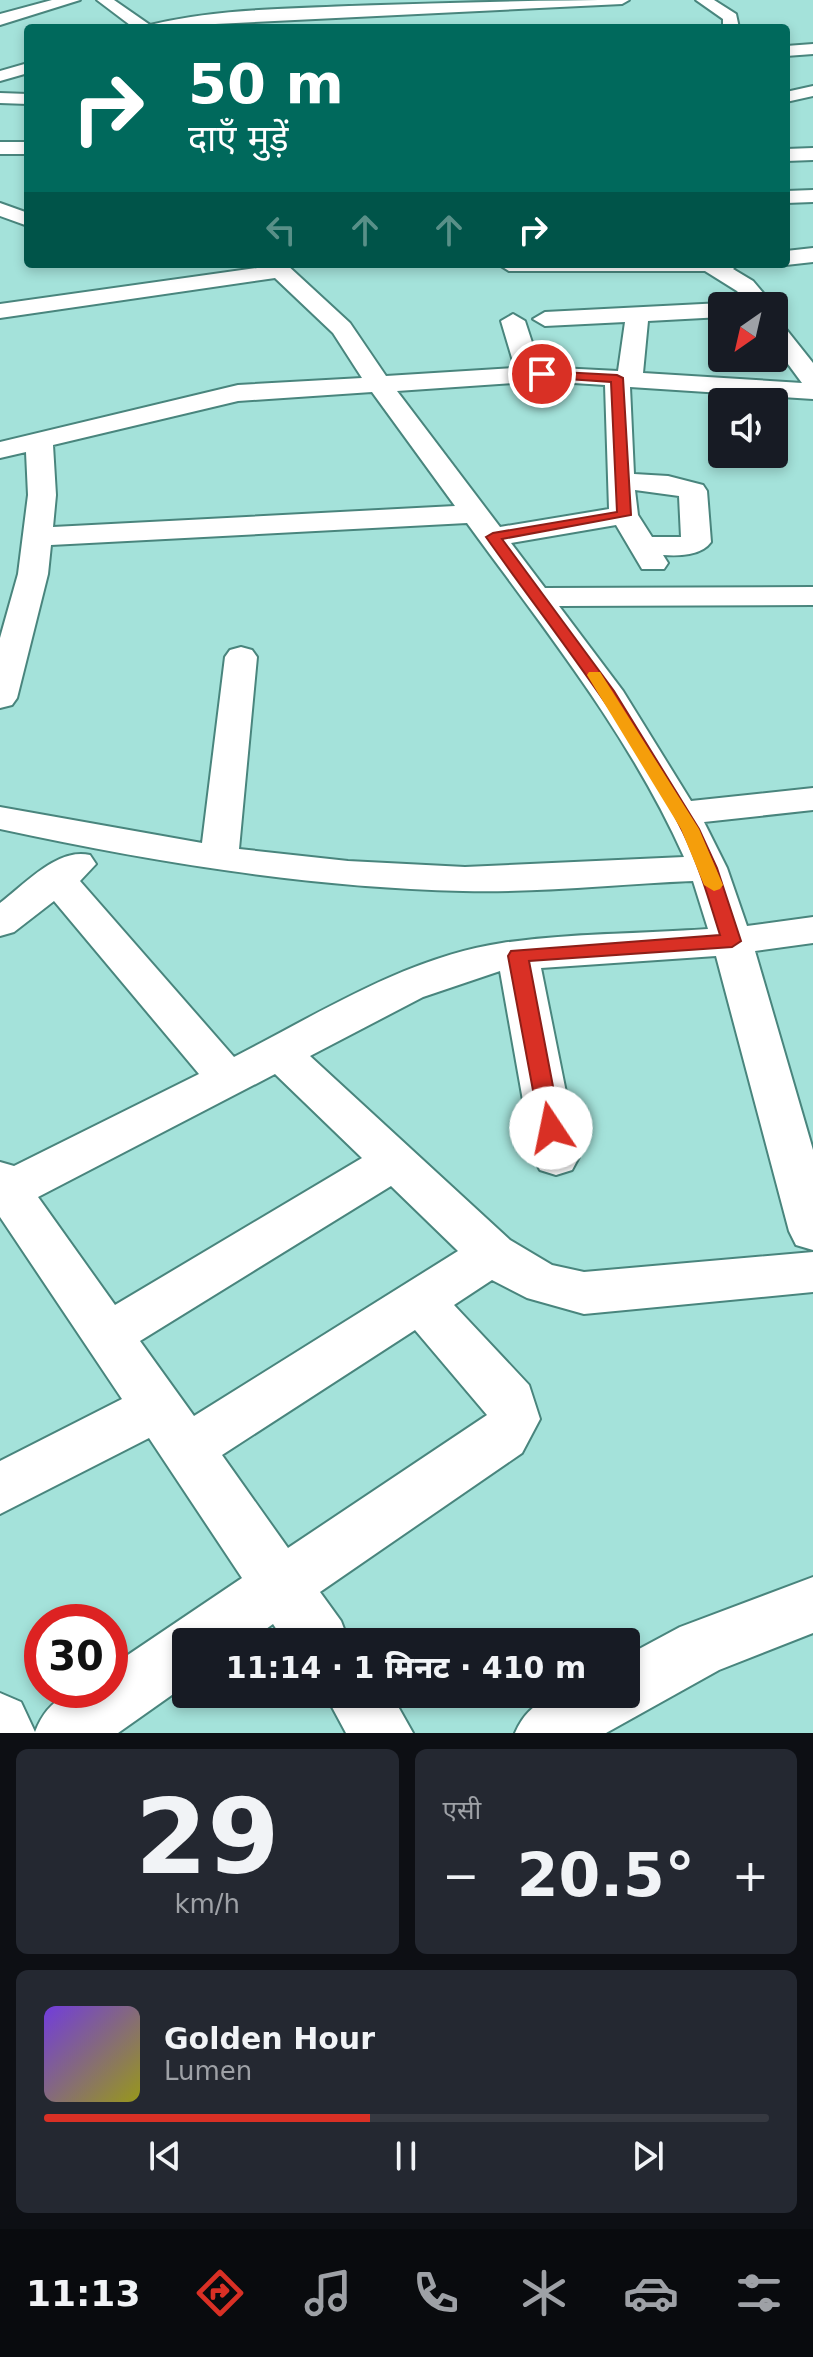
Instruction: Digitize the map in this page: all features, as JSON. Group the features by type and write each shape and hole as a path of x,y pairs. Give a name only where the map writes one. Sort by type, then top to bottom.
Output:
{"main road":[{"path":"0,20 71,0"}],"street":[{"path":"104,0 138,24"},
{"path":"703,0 731,17 731,24"},
{"path":"512,3 522,14 522,22"},
{"path":"185,24 225,17 391,4 612,5"},
{"path":"790,51 813,49"},
{"path":"0,76 24,69"},
{"path":"790,96 813,91"},
{"path":"0,98 24,99"},
{"path":"0,148 24,148"},
{"path":"790,155 813,154"},
{"path":"790,197 813,196"},
{"path":"0,208 24,205"},
{"path":"0,208 24,218"},
{"path":"0,233 24,232"},
{"path":"790,258 813,255"},
{"path":"0,311 276,268 342,328 379,384 606,691 681,813 708,868 732,941 809,1206"},
{"path":"521,268 524,281 570,288"},
{"path":"721,268 750,292"},
{"path":"545,319 708,311"},
{"path":"620,481 668,484 693,491 696,542 648,554 624,515 620,481 624,379 637,316"},
{"path":"513,321 530,375"},
{"path":"788,347 813,380"},
{"path":"0,450 238,393 530,375 813,391"},
{"path":"0,698 33,574 42,495 39,440"},
{"path":"37,537 484,525 624,515"},
{"path":"537,597 813,596"},
{"path":"219,856 241,657"},
{"path":"681,813 813,799"},
{"path":"0,818 96,839 345,873 468,879 708,868"},
{"path":"0,923 59,881 96,839"},
{"path":"59,881 229,1080"},
{"path":"310,1628 2,1189 229,1080 408,987 457,968 518,956 732,941 813,930"},
{"path":"518,956 556,1157"},
{"path":"281,1054 493,1254 518,1272 544,1284 584,1293 813,1272"},
{"path":"107,1335 395,1161"},
{"path":"0,1489 172,1428 419,1301 493,1254"},
{"path":"217,1628 503,1436 514,1419 511,1401 419,1301"},
{"path":"640,1681 701,1648 813,1605"},
{"path":"65,1733 172,1660"},
{"path":"365,1708 382,1733"},
{"path":"546,1733 591,1708"},
{"path":"0,1723 5,1733"}],"slow traffic":[{"path":"595,675 690,829 714,885"}],"route":[{"path":"542,374 617,378 624,515 493,537 606,691 690,829 708,868 732,941 518,956 551,1128"}]}
